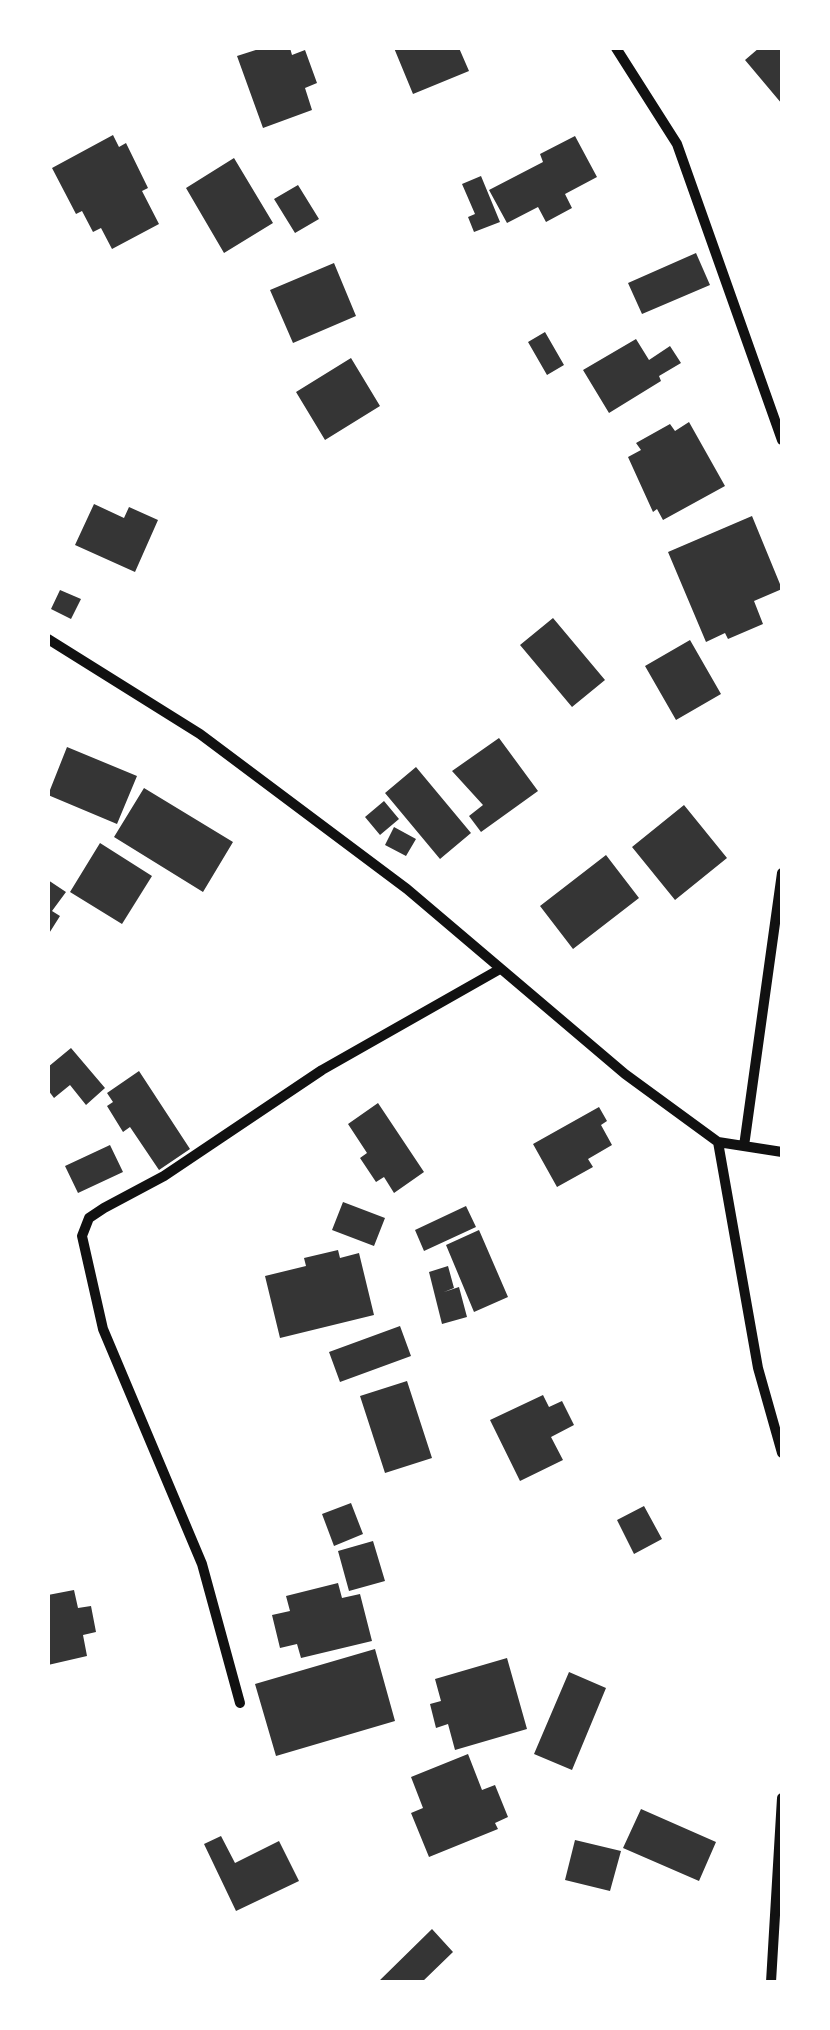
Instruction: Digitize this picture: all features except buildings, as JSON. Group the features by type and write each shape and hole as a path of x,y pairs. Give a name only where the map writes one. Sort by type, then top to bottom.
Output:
{"street":[{"path":"616,48 677,144 782,440"},
{"path":"48,639 200,734 407,889 625,1074 718,1142 782,1152"},
{"path":"744,1146 782,873"},
{"path":"240,1703 202,1564 103,1329 82,1236 89,1218 104,1208 164,1176 322,1070 500,969"},
{"path":"718,1142 758,1368 782,1453"},
{"path":"770,1982 782,1798"}]}
